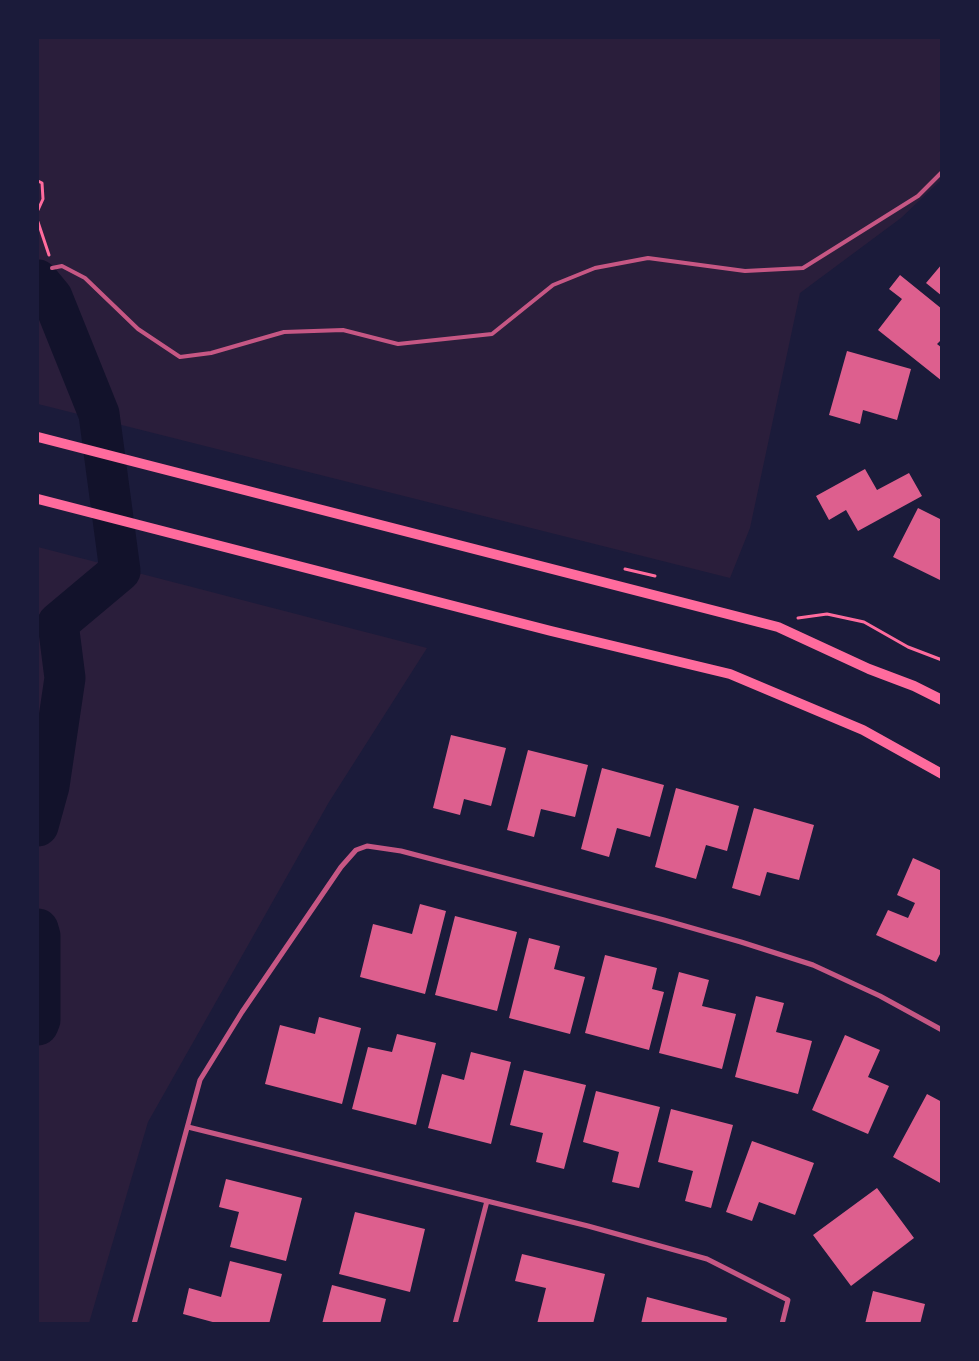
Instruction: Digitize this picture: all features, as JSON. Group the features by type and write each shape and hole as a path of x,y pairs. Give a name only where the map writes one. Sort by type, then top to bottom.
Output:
{"main road":[{"path":"38,437 778,627 869,670 914,686 942,700"},
{"path":"38,499 730,674 863,730 942,774"}],"street":[{"path":"134,1324 200,1080 242,1012 341,867 356,850 367,846 402,851 741,942 814,965 880,996 942,1030"},
{"path":"188,1127 588,1226 707,1259 788,1300 782,1324"},
{"path":"455,1324 487,1201"}],"lane":[{"path":"52,268 62,266 85,278 138,329 180,357 211,353 284,332 343,330 398,344 492,334 553,285 595,268 648,258 745,271 803,268 918,196 942,172"}],"path":[{"path":"38,181 42,183 44,199 38,210"},
{"path":"38,222 52,268"},
{"path":"796,618 828,614 864,622 908,647 942,660"}],"shaded area":[{"path":"38,38 941,38 941,180 901,218 800,293 750,528 730,578 38,404"},
{"path":"38,547 427,648 329,802 148,1122 89,1323 38,1323"}],"building":[{"path":"942,264 942,296 926,283"},
{"path":"900,275 942,309 942,339 937,344 942,348 942,381 878,330 902,299 889,289"},
{"path":"847,351 911,369 897,420 863,410 860,424 829,415"},
{"path":"865,469 877,490 909,473 922,496 858,531 846,510 829,520 816,496"},
{"path":"918,508 942,520 942,581 893,557"},
{"path":"451,735 506,748 491,806 464,799 460,815 433,808"},
{"path":"528,750 588,765 575,817 541,809 534,837 507,830"},
{"path":"602,768 664,785 650,837 617,828 609,857 581,849"},
{"path":"676,788 739,806 727,851 706,845 696,879 655,867"},
{"path":"754,808 814,825 799,880 767,872 760,896 732,888"},
{"path":"913,858 942,871 942,950 936,962 876,935 888,910 908,918 915,903 897,895"},
{"path":"420,904 446,911 425,994 360,977 373,924 412,934"},
{"path":"455,916 517,932 497,1011 435,995"},
{"path":"529,938 560,946 554,969 585,977 570,1034 509,1018"},
{"path":"605,955 657,968 652,989 664,992 649,1050 585,1033"},
{"path":"679,972 709,980 702,1006 736,1014 722,1069 659,1053"},
{"path":"756,996 784,1003 776,1032 812,1041 798,1094 735,1077"},
{"path":"319,1017 361,1028 342,1104 265,1084 280,1025 315,1034"},
{"path":"397,1034 436,1043 416,1125 352,1109 368,1047 392,1052"},
{"path":"845,1035 880,1050 868,1077 889,1086 868,1134 812,1110"},
{"path":"471,1052 511,1062 491,1144 428,1128 442,1074 464,1080"},
{"path":"524,1070 586,1085 564,1169 536,1162 543,1133 510,1125"},
{"path":"596,1091 660,1107 639,1188 612,1182 619,1152 583,1142"},
{"path":"927,1094 942,1102 942,1184 893,1157"},
{"path":"671,1109 733,1125 711,1208 685,1201 693,1171 658,1162"},
{"path":"752,1141 814,1163 795,1215 759,1202 752,1221 726,1212"},
{"path":"226,1179 302,1198 286,1261 230,1247 239,1212 219,1207"},
{"path":"877,1188 914,1238 851,1286 813,1235"},
{"path":"355,1212 425,1229 410,1292 339,1274"},
{"path":"522,1254 605,1274 593,1324 537,1324 546,1288 515,1281"},
{"path":"230,1261 282,1274 269,1324 220,1324 183,1314 189,1288 221,1297"},
{"path":"332,1285 386,1299 380,1324 322,1324"},
{"path":"873,1291 925,1304 920,1324 865,1324"},
{"path":"647,1297 727,1318 726,1324 641,1324"}],"waterway":[{"path":"38,280 52,297 99,414 120,571 58,623 65,678 49,786 38,826"},
{"path":"38,929 40,936 40,1020 38,1025"}]}
